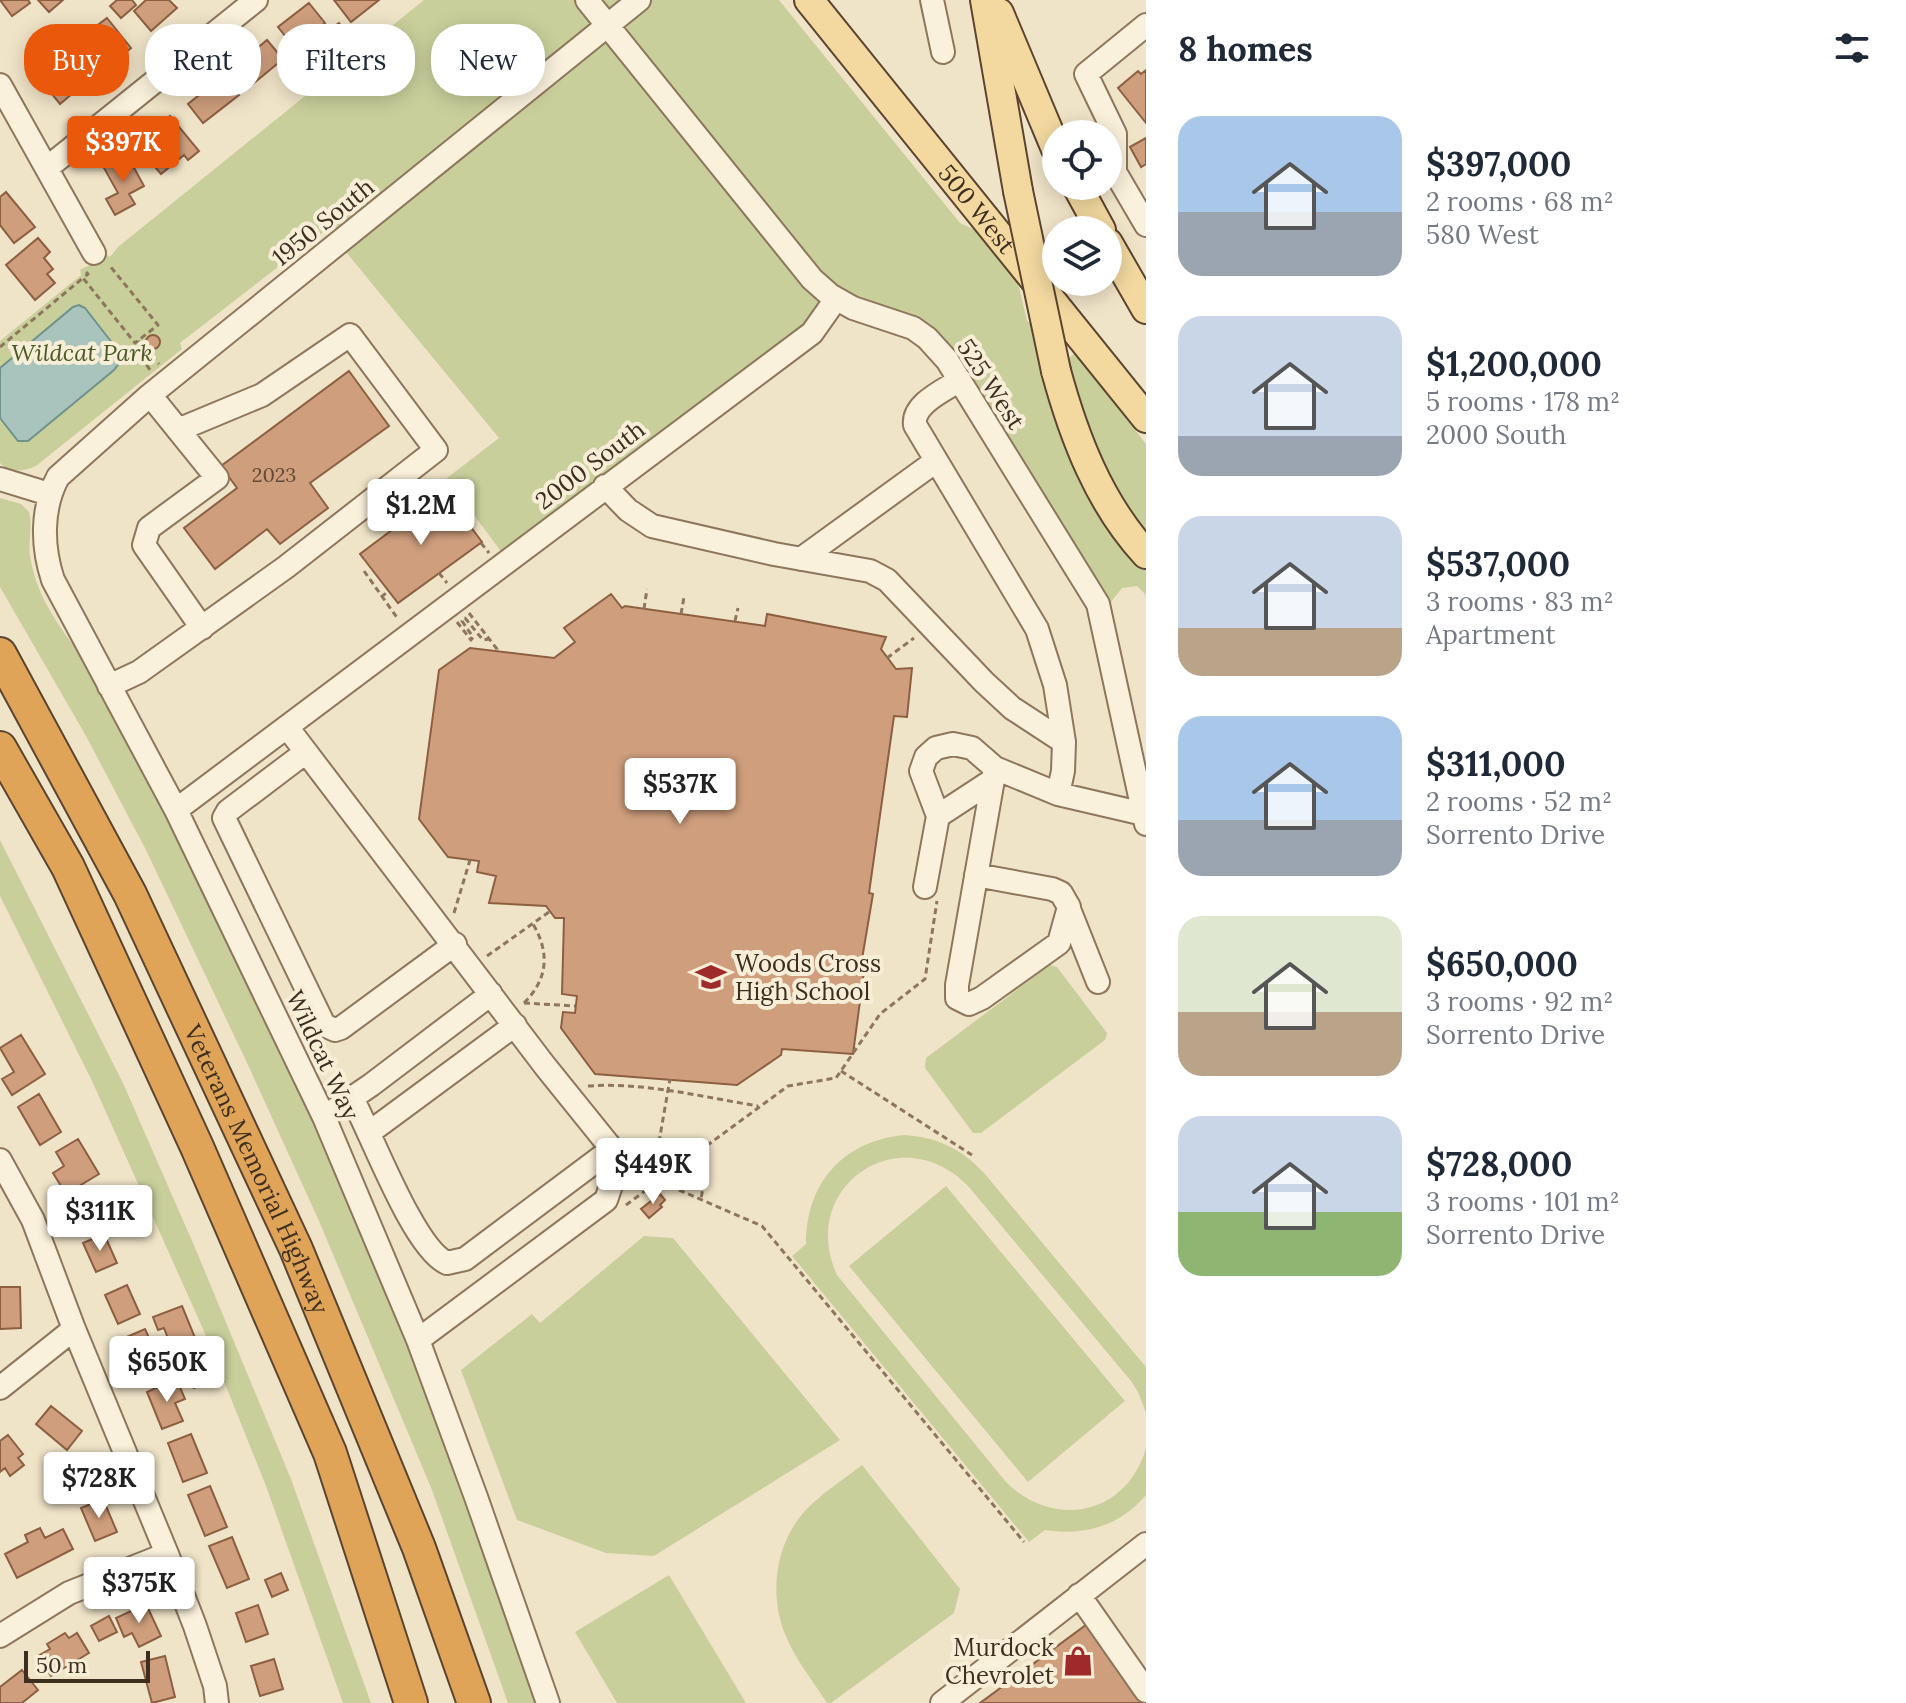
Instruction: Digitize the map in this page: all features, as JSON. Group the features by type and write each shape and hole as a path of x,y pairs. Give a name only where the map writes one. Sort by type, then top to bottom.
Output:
{"highway":[{"name":"Veterans Memorial Highway","path":"0,654 130,894 296,1249 419,1548 474,1703"},
{"name":"Veterans Memorial Highway","path":"0,748 68,867 197,1147 330,1453 411,1703"}],"main road":[{"name":"500 West","path":"809,0 1146,418"},
{"path":"985,0 1018,191 1069,420 1111,508 1146,554"},
{"path":"993,0 1044,120"},
{"path":"1122,267 1146,309"}],"street":[{"path":"47,168 226,11 256,0"},
{"name":"525 West","path":"587,0 804,270 836,299 853,308 913,328 938,348 960,380 1098,604 1145,819"},
{"name":"1950 South","path":"49,494 58,477 150,395 639,0"},
{"path":"932,0 943,52"},
{"path":"1146,25 1086,74 1115,134 1115,172 1146,225"},
{"path":"0,85 93,259"},
{"name":"2000 South","path":"176,810 812,333 836,299"},
{"path":"109,686 139,672 202,628 436,450 350,335 262,395 178,430"},
{"path":"960,380 919,408 914,417 915,425 1037,629 1055,685 1064,742 1058,794"},
{"path":"150,395 217,478 149,528 144,545 202,628"},
{"path":"801,559 936,461"},
{"path":"0,479 49,494"},
{"path":"605,486 628,510 652,526 673,533 870,571 887,580 1012,708 1064,742"},
{"name":"Wildcat Way","path":"49,494 45,531 48,564 61,597 176,810 324,1117 418,1340 548,1703"},
{"path":"287,727 620,1159 606,1200 418,1340"},
{"path":"932,890 938,816 921,771 926,757 936,748 953,744 972,748 994,774 1145,819"},
{"path":"306,752 228,811 224,818 324,1025 335,1030 341,1028 455,944"},
{"path":"938,816 994,774"},
{"path":"994,774 957,998 969,1004 982,998 1059,943 1069,907"},
{"path":"976,875 1061,893 1098,982"},
{"path":"324,1117 491,994"},
{"path":"294,1051 324,1025"},
{"path":"370,1132 515,1025"},
{"path":"352,1098 412,1226 431,1252 447,1263 465,1259 612,1149"},
{"path":"0,1160 33,1220 74,1329 167,1554 195,1626 215,1686 217,1703"},
{"path":"0,1388 74,1329"},
{"path":"942,1703 1146,1544"},
{"path":"0,1636 69,1593 167,1554"},
{"path":"1079,1595 1146,1691"}],"path":[{"path":"0,347 83,278 88,274 93,259 158,325 135,343 83,278"},
{"path":"138,341 160,366"},
{"path":"150,356 146,364 152,372"},
{"path":"364,571 399,621"},
{"path":"439,573 447,584"},
{"path":"644,609 647,589"},
{"path":"381,597 389,591"},
{"path":"681,614 684,597"},
{"path":"735,621 738,608"},
{"path":"467,610 497,652"},
{"path":"455,619 471,640 473,637 462,621 465,618 483,640 489,639"},
{"path":"887,658 914,638"},
{"path":"454,913 470,860"},
{"path":"619,1210 788,1086 836,1078 880,1014 925,979 932,890"},
{"path":"487,956 549,912"},
{"path":"533,924 543,944 544,968 536,991 524,1003 575,1006"},
{"path":"841,1071 972,1155"},
{"path":"655,1182 670,1079"},
{"path":"588,1086 666,1091 758,1106"},
{"path":"670,1187 708,1159 701,1199"},
{"path":"679,1190 762,1226 1024,1542"}],"green space":[{"name":"Wildcat Park","path":"424,0 779,0 960,223 975,230 1018,283 1048,393 1070,456 1101,514 1146,570 1146,595 1137,586 1122,588 1111,602 946,341 912,314 862,300 842,290 816,315 502,553 447,478 499,438 327,229 180,343 182,349 36,466 17,470 8,469 0,463 0,341 81,275 80,270 107,255 110,257 118,247 305,96 415,96 415,24 394,24"},
{"path":"1075,353 1146,444 1146,539 1106,482 1065,361"},
{"path":"0,498 21,504 29,512 30,555 41,594 77,650 190,862 314,1122 433,1410 537,1703 508,1703 432,1490 319,1221 248,1065 146,850 86,736 0,587"},
{"path":"0,840 123,1083 196,1250 291,1479 371,1703 343,1703 266,1486 203,1329 92,1081 0,896"},
{"path":"1050,965 1057,967 1107,1033 1105,1040 981,1133 973,1133 925,1068 926,1058"},
{"path":"904,1135 927,1138 948,1146 967,1157 984,1173 1146,1367 1146,1413 1131,1381 968,1186 941,1166 913,1158 886,1160 862,1171 843,1190 831,1214 828,1243 837,1275 1006,1482 1025,1497 1045,1506 1066,1510 1087,1508 1106,1501 1123,1488 1136,1471 1146,1448 1146,1495 1136,1506 1113,1521 1087,1530 1045,1530 1029,1542 792,1256 806,1244 813,1202 832,1169 863,1146"},
{"path":"946,1186 1125,1401 1028,1482 849,1266"},
{"path":"644,1236 673,1238 840,1440 654,1556 606,1553 517,1520 461,1370 532,1314 540,1323"},
{"path":"862,1465 960,1589 954,1613 827,1703 785,1634 777,1603 778,1570 787,1539 804,1512"},
{"path":"669,1575 746,1703 617,1703 575,1632"}],"water":[{"path":"79,305 85,308 120,353 120,362 28,441 18,441 0,418 0,368"}],"building":[{"path":"0,0 28,0 30,3 12,16"},
{"path":"38,0 63,0 49,12"},
{"path":"117,0 132,0 136,5 121,18 110,6"},
{"path":"146,0 169,0 177,8 159,24 145,24 134,11"},
{"path":"334,0 379,0 351,22"},
{"path":"309,3 325,23 324,24 282,24"},
{"path":"267,40 277,52 277,64 261,77 261,45"},
{"path":"1146,70 1146,123 1118,88 1138,71 1141,74"},
{"path":"54,96 69,96 60,104"},
{"path":"198,96 238,96 203,123 188,104"},
{"path":"170,116 199,151 188,160 184,155 161,174 145,155 165,139 156,128"},
{"path":"1146,138 1146,164 1141,167 1130,147"},
{"path":"127,155 144,186 129,194 135,204 115,215 106,199 118,193 104,168"},
{"path":"6,192 35,227 14,243 0,225 0,197"},
{"path":"38,238 50,252 44,258 53,269 47,274 55,283 35,300 6,265"},
{"path":"153,335 160,342 153,349 146,342"},
{"path":"349,371 389,426 310,483 328,508 280,544 267,529 215,569 184,528 237,488 221,466"},
{"path":"444,491 482,542 398,603 360,554"},
{"name":"Woods Cross High School","path":"611,594 622,608 765,626 767,614 886,637 881,649 896,669 912,668 907,717 894,716 869,893 873,894 860,971 864,971 853,1054 782,1049 781,1055 737,1085 595,1074 561,1028 563,1012 575,1013 577,996 562,994 564,918 555,918 546,906 489,903 496,876 477,872 479,861 448,857 419,819 439,670 470,648 554,658 575,642 564,628"},
{"path":"21,1035 45,1074 12,1095 2,1079 14,1072 0,1048"},
{"path":"39,1094 61,1132 40,1145 18,1107"},
{"path":"78,1139 99,1174 66,1194 53,1173 64,1166 56,1152"},
{"path":"660,1194 665,1200 660,1205 662,1207 649,1218 641,1209"},
{"path":"104,1234 117,1263 96,1272 83,1243"},
{"path":"127,1285 140,1314 118,1324 105,1295"},
{"path":"0,1287 20,1287 21,1328 0,1329"},
{"path":"182,1306 200,1350 176,1360 164,1328 158,1330 153,1317"},
{"path":"145,1329 157,1356 165,1352 171,1366 141,1380 122,1339"},
{"path":"204,1359 212,1380 194,1388 185,1366"},
{"path":"167,1383 170,1389 179,1385 185,1399 175,1403 183,1421 162,1429 147,1392"},
{"path":"51,1406 82,1431 67,1450 36,1424"},
{"path":"191,1434 207,1473 183,1482 168,1443"},
{"path":"8,1435 23,1454 18,1458 24,1465 10,1476 5,1468 0,1472 0,1441"},
{"path":"210,1486 227,1527 205,1536 188,1495"},
{"path":"103,1499 117,1532 95,1541 81,1508"},
{"path":"40,1528 45,1538 63,1529 73,1549 17,1578 5,1554 28,1542 25,1535"},
{"path":"232,1537 249,1579 227,1588 209,1546"},
{"path":"281,1573 288,1590 272,1597 265,1580"},
{"path":"146,1604 161,1636 139,1647 132,1633 124,1637 116,1618"},
{"path":"258,1605 268,1634 246,1642 236,1613"},
{"path":"109,1616 117,1632 99,1641 91,1626"},
{"name":"Murdock Chevrolet","path":"1090,1622 1146,1703 980,1703"},
{"path":"65,1633 69,1638 77,1633 89,1653 51,1676 38,1656 50,1649 47,1644"},
{"path":"165,1656 175,1697 152,1703 141,1662"},
{"path":"274,1659 283,1689 260,1696 251,1666"},
{"path":"22,1670 38,1690 22,1703 0,1703 0,1687"}],"place":[{"name":"Woods Cross High School","path":"711,977"},
{"name":"Murdock Chevrolet","path":"1078,1661"}]}
